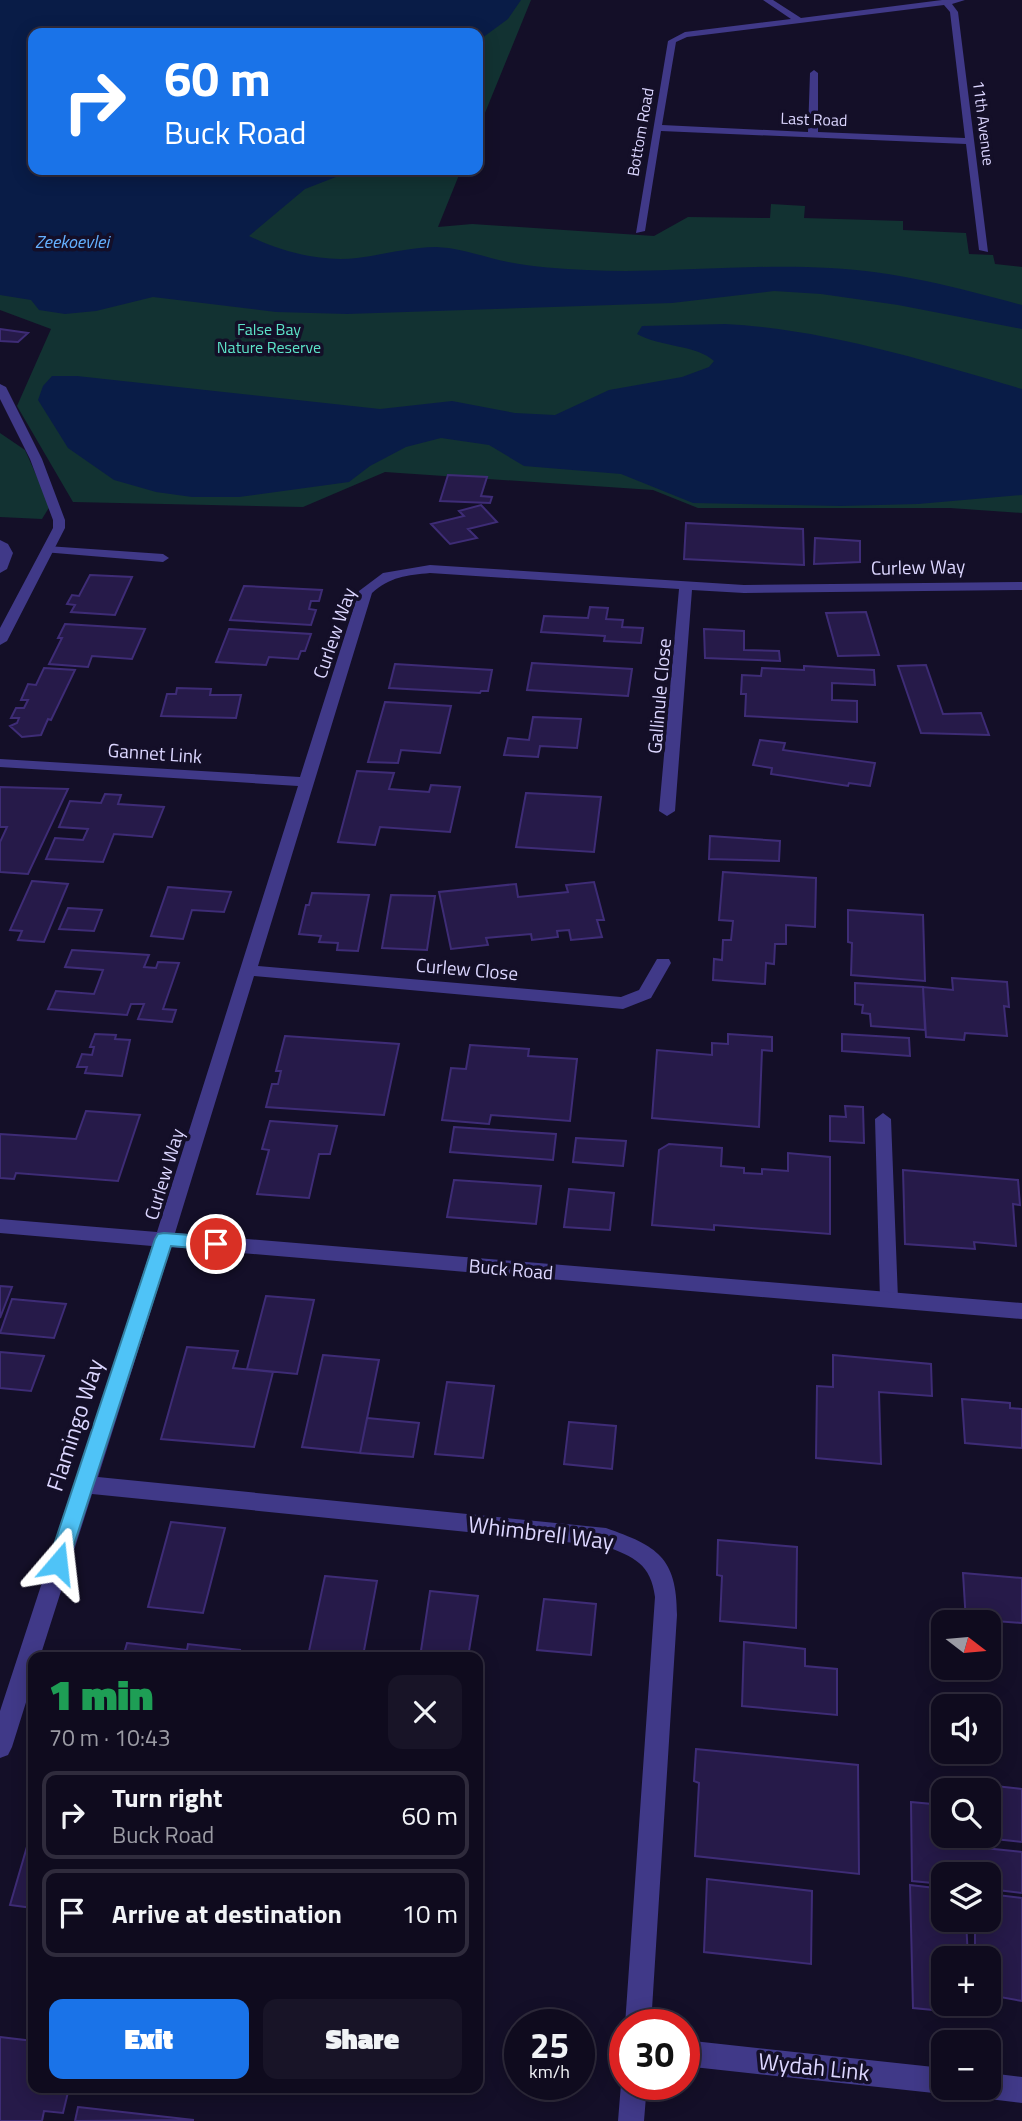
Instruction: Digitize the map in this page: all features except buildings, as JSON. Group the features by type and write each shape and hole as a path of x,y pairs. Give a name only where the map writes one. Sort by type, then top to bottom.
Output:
{"street":[{"path":"767,0 800,21 961,0"},
{"name":"11th Avenue","path":"946,2 954,12 985,250"},
{"name":"Bottom Road","path":"639,231 674,39 685,35 800,21"},
{"path":"813,134 814,73"},
{"name":"Last Road","path":"657,128 970,141"},
{"path":"0,387 36,458 59,520 59,528 0,641"},
{"path":"0,544 7,555 0,569"},
{"name":"Curlew Way","path":"164,1239 362,601 366,591 381,578 396,572 430,569 744,589 1022,586"},
{"name":"Gallinule Close","path":"667,811 685,629 686,585"},
{"name":"Gannet Link","path":"0,763 307,782"},
{"name":"Curlew Close","path":"246,970 623,1003 645,995 663,962"},
{"name":"Buck Road","path":"0,1226 1022,1311"},
{"name":"Flamingo Way","path":"30,1652 164,1239"},
{"name":"Whimbrell Way","path":"83,1484 606,1537 637,1548 658,1565 666,1587 665,1636 639,2009"},
{"name":"Flamingo Way","path":"0,1747 28,1658"},
{"name":"Wydah Link","path":"700,2055 931,2080"},
{"path":"1001,2087 1022,2090"},
{"path":"631,2121 633,2100"}],"lane":[{"path":"47,550 163,558"},
{"path":"883,1119 889,1299"}],"green space":[{"name":"False Bay Nature Reserve","path":"0,0 531,0 483,118 483,28 28,28 28,175 459,175 438,227 472,224 654,236 688,217 770,218 771,204 805,206 804,218 903,221 903,230 966,233 969,254 993,255 995,264 1022,267 1022,513 950,508 698,508 653,490 385,472 303,507 73,502 17,406 51,329 0,310"},
{"path":"0,433 25,450 50,506 42,519 0,517"}],"water":[{"name":"Zeekoevlei","path":"0,0 521,0 508,19 483,37 483,28 28,28 28,175 341,175 305,189 249,236 288,251 343,259 436,247 518,264 567,269 648,271 800,267 879,273 1022,305 1022,329 898,305 821,294 774,291 672,303 347,314 276,312 153,297 96,311 65,314 39,310 31,300 0,295"},
{"path":"725,324 837,339 912,357 1022,389 1022,495 918,504 841,506 693,503 621,474 524,466 489,445 441,438 406,447 370,466 349,482 239,497 192,497 156,492 114,480 68,448 38,400 43,386 52,376 77,376 380,409 452,401 515,413 555,415 609,390 682,377 709,367 714,361 698,352 637,334 642,326"}],"route":[{"path":"58,1563 164,1239 216,1244"}]}
